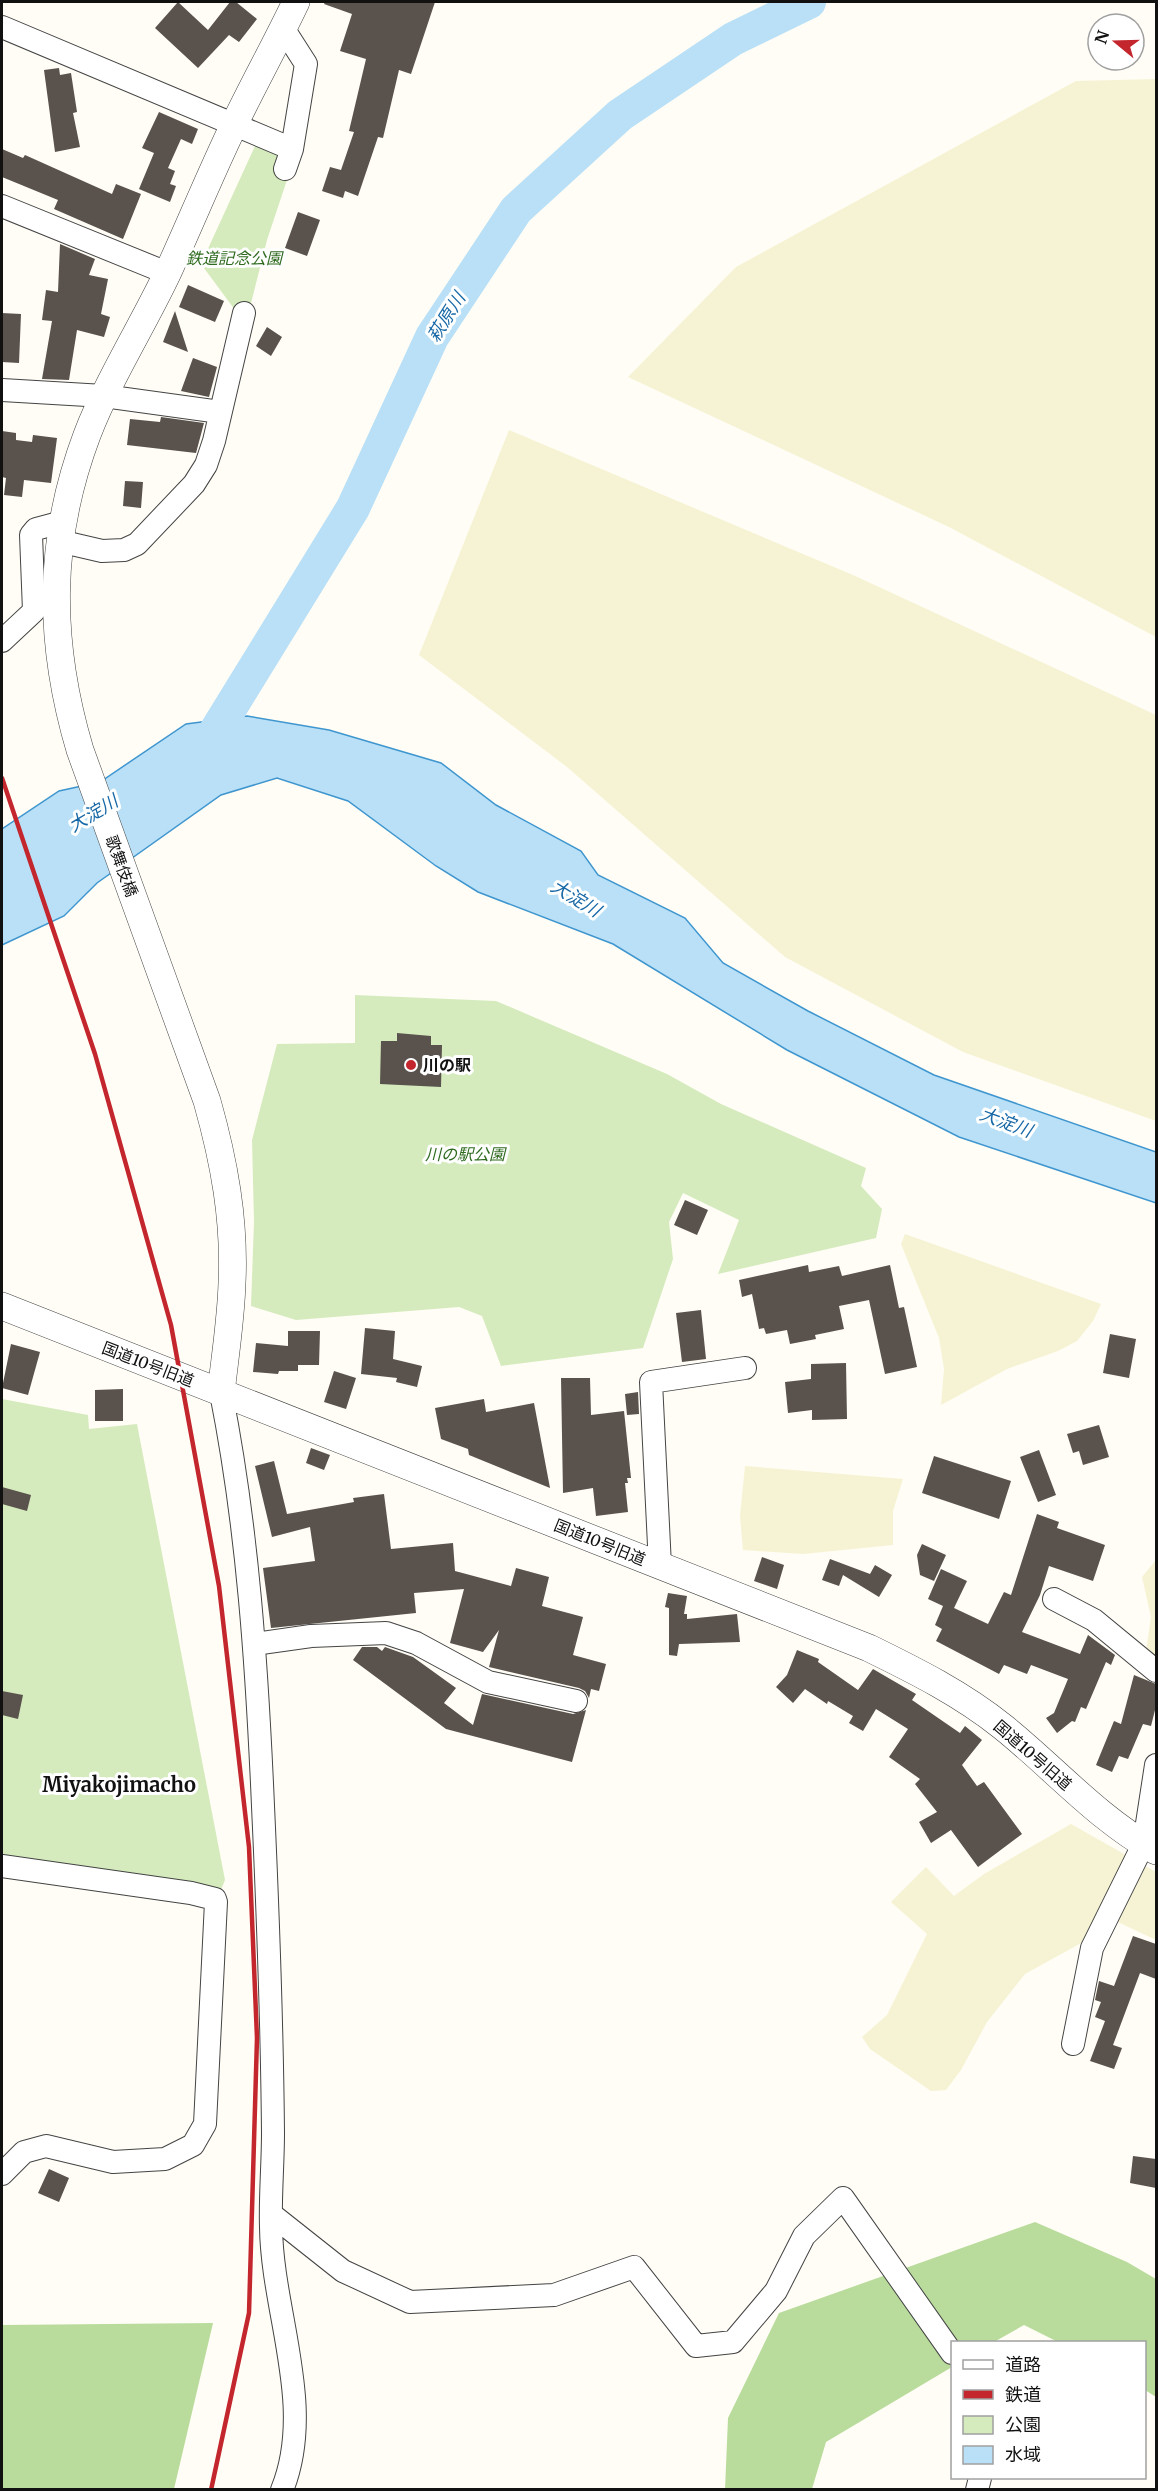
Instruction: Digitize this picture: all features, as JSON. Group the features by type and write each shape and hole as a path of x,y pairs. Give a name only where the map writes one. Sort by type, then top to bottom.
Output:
{"street":[{"name":"歌舞伎橋","path":"221,1392 232,1283 229,1195 222,1154 207,1101 80,750 66,703 58,653 55,613 61,532 68,493 88,435 104,396 167,273 233,126 296,2"},
{"path":"2,27 233,126 289,159 306,64 284,28"},
{"path":"2,206 167,273"},
{"path":"2,642 34,611 31,535 36,529 61,532 102,551 124,550 138,544 194,484 206,465 244,313"},
{"path":"2,390 104,396 220,412"},
{"name":"国道10号旧道","path":"2,1306 869,1648 919,1672 959,1695 1003,1727 1101,1814 1150,1847"},
{"path":"660,1566 651,1382 745,1368"},
{"path":"221,1392 230,1437 251,1597 254,1644 272,1991 271,2229 295,2408 292,2466 282,2490"},
{"path":"1054,1599 1094,1620 1156,1671"},
{"path":"254,1644 311,1636 386,1633 416,1643 488,1682 576,1701"},
{"path":"1073,2044 1092,1948 1150,1847 1156,1765"},
{"path":"2,1866 191,1893 214,1899 216,1910 205,2124 193,2145 165,2159 113,2162 46,2146 24,2152 2,2174"},
{"path":"272,2214 343,2271 410,2302 554,2295 634,2267 696,2346 733,2342 777,2291 804,2236 843,2198 951,2352"}],"shaded area":[{"path":"1156,79 1156,637 949,527 628,377 736,267 1076,81"},
{"path":"509,430 853,575 1156,715 1156,1121 963,1052 785,957 567,767 419,655"},
{"path":"905,1234 1101,1304 1093,1321 1077,1341 1058,1351 1007,1369 941,1405 944,1369 939,1338 901,1244"},
{"path":"745,1466 903,1479 893,1511 893,1545 803,1554 743,1550 740,1516"},
{"path":"1156,1560 1156,1662 1146,1651 1151,1617 1142,1577"},
{"path":"1071,1824 1156,1872 1156,1940 1105,1916 1092,1937 1025,1974 987,2022 961,2070 946,2090 931,2091 870,2049 862,2037 887,2015 927,1934 891,1902 926,1867 954,1896 984,1874"}],"green space":[{"name":"鉄道記念公園","path":"255,146 284,157 290,171 267,240 248,315 235,310 201,264"},
{"name":"川の駅公園","path":"355,995 496,1001 667,1074 721,1104 866,1168 861,1186 882,1209 876,1238 718,1274 739,1220 683,1193 669,1222 673,1259 643,1348 501,1366 482,1316 459,1307 296,1320 251,1306 254,1222 252,1140 277,1044 355,1043"},
{"path":"2,1399 88,1415 89,1429 137,1424 225,1880 216,1902 2,1866"},
{"path":"1035,2222 1127,2262 1156,2279 1156,2397 1146,2391 1146,2341 1056,2341 1024,2325 996,2341 951,2341 951,2368 826,2442 812,2489 725,2490 728,2418 779,2313"},
{"path":"213,2323 174,2489 2,2489 2,2325"}],"water":[{"name":"大淀川","path":"247,716 329,730 441,763 496,805 581,851 598,875 685,918 723,963 808,1011 934,1075 1156,1152 1156,1203 959,1137 787,1050 613,944 478,892 436,866 348,801 277,778 221,795 97,883 64,916 2,945 2,829 59,791 100,782 186,724"}],"building":[{"path":"178,2 208,30 230,2 236,2 257,19 239,42 229,35 198,68 155,28"},
{"path":"325,2 435,2 411,74 399,70 383,138 378,137 358,196 345,191 343,198 322,191 330,167 341,170 354,132 349,131 366,59 340,51 352,14 324,4"},
{"path":"59,68 60,75 71,73 77,112 73,113 80,147 55,152 44,70"},
{"path":"159,112 198,129 192,144 181,139 168,168 175,171 170,184 176,186 170,202 139,189 154,153 142,148"},
{"path":"2,149 23,158 25,155 112,194 116,184 141,194 123,239 54,209 58,200 2,177"},
{"path":"298,212 320,220 307,256 285,248"},
{"path":"60,244 95,259 89,275 108,279 101,314 110,317 104,337 77,330 69,380 42,379 52,321 42,320 46,290 58,292"},
{"path":"188,285 224,301 215,322 179,307"},
{"path":"175,311 188,352 163,342"},
{"path":"2,313 21,314 19,363 2,362"},
{"path":"267,327 282,337 271,356 256,346"},
{"path":"193,358 217,367 209,397 181,391"},
{"path":"161,417 204,423 196,453 127,445 130,419 160,422"},
{"path":"2,431 16,433 16,440 32,442 33,435 57,438 51,483 24,480 22,497 4,495 6,478 2,477"},
{"path":"125,481 143,482 141,508 123,506"},
{"name":"川の駅","path":"397,1033 431,1036 431,1045 442,1045 441,1087 380,1084 381,1041 397,1041"},
{"path":"685,1200 708,1210 697,1235 674,1225"},
{"path":"808,1265 809,1272 839,1266 842,1276 890,1265 899,1308 904,1307 917,1367 885,1374 869,1300 839,1306 844,1329 815,1335 816,1339 790,1344 787,1330 766,1334 764,1328 759,1329 752,1294 742,1297 739,1280"},
{"path":"701,1310 706,1359 682,1362 676,1313"},
{"path":"365,1328 395,1331 393,1359 422,1366 417,1387 396,1382 397,1378 361,1374"},
{"path":"288,1331 320,1331 319,1365 298,1365 298,1371 279,1371 278,1374 253,1372 256,1343 288,1346"},
{"path":"1110,1334 1136,1339 1129,1378 1103,1373"},
{"path":"11,1344 40,1352 28,1395 2,1388"},
{"path":"846,1363 847,1419 812,1420 812,1410 788,1413 785,1382 811,1379 811,1364"},
{"path":"334,1371 356,1378 346,1409 324,1402"},
{"path":"561,1378 590,1378 591,1415 624,1411 631,1478 627,1478 628,1483 625,1483 628,1512 596,1516 593,1488 563,1493"},
{"path":"123,1389 123,1421 95,1421 95,1390"},
{"path":"638,1392 639,1414 627,1415 625,1394"},
{"path":"484,1399 486,1412 534,1403 550,1488 469,1455 468,1449 441,1439 435,1408"},
{"path":"1099,1425 1109,1457 1083,1465 1079,1451 1073,1453 1067,1434"},
{"path":"311,1448 330,1455 324,1470 306,1463"},
{"path":"1039,1450 1056,1495 1038,1502 1020,1457"},
{"path":"934,1456 1011,1481 999,1519 922,1493"},
{"path":"274,1461 287,1514 354,1502 353,1498 384,1494 391,1549 453,1543 455,1571 511,1586 516,1568 549,1577 542,1606 583,1617 573,1655 606,1664 599,1691 591,1689 589,1698 585,1691 579,1688 489,1667 499,1630 483,1652 450,1643 464,1589 414,1593 416,1613 271,1628 263,1568 315,1561 310,1527 272,1537 255,1466"},
{"path":"2,1487 31,1495 27,1511 2,1504"},
{"path":"1037,1514 1059,1522 1057,1528 1105,1545 1093,1581 1049,1566 1040,1595 1022,1632 1080,1654 1088,1635 1115,1655 1111,1665 1106,1662 1086,1709 1081,1707 1075,1722 1072,1721 1057,1733 1046,1718 1054,1713 1068,1679 1031,1665 1027,1674 1004,1665 999,1674 936,1641 942,1629 935,1625 943,1606 928,1599 941,1569 967,1581 954,1608 988,1624 1004,1592 1011,1595"},
{"path":"922,1544 946,1555 934,1581 920,1575 917,1555"},
{"path":"762,1557 784,1565 777,1589 754,1581"},
{"path":"830,1559 870,1574 875,1565 892,1575 879,1597 843,1575 839,1586 822,1580"},
{"path":"668,1593 687,1596 684,1614 687,1614 687,1619 737,1614 740,1642 679,1644 677,1656 669,1655 669,1608 665,1607"},
{"path":"362,1647 377,1647 382,1651 385,1647 413,1657 456,1688 444,1703 473,1725 482,1694 573,1714 586,1710 572,1762 446,1729 353,1660"},
{"path":"797,1650 819,1659 818,1662 858,1690 873,1669 916,1694 912,1700 960,1733 965,1726 982,1740 962,1765 977,1786 984,1782 1022,1834 978,1867 951,1830 931,1843 919,1822 937,1812 915,1784 920,1779 889,1757 908,1729 876,1709 863,1731 849,1723 853,1716 828,1701 827,1704 805,1689 793,1703 776,1687 787,1675"},
{"path":"1134,1675 1156,1684 1156,1706 1151,1726 1143,1724 1128,1759 1119,1756 1112,1772 1096,1765 1114,1721 1121,1724"},
{"path":"2,1691 23,1695 18,1719 2,1715"},
{"path":"1133,1936 1156,1944 1156,1979 1140,1973 1113,2045 1122,2048 1114,2069 1090,2061 1105,2021 1095,2017 1101,2002 1095,2000 1099,1981 1114,1986"},
{"path":"1133,2156 1156,2159 1156,2188 1130,2183"},
{"path":"49,2169 69,2178 59,2202 38,2193"}],"waterway":[{"name":"萩原川","path":"208,744 353,508 432,337 516,210 620,115 733,39 809,2"}],"railway":[{"path":"2,778 95,1054 171,1325 219,1586 249,1847 257,2038 249,2313 211,2490"}],"place":[{"name":"川の駅","path":"411,1065"}],"district":[{"name":"Miyakojimacho","path":"119,1784"}]}
